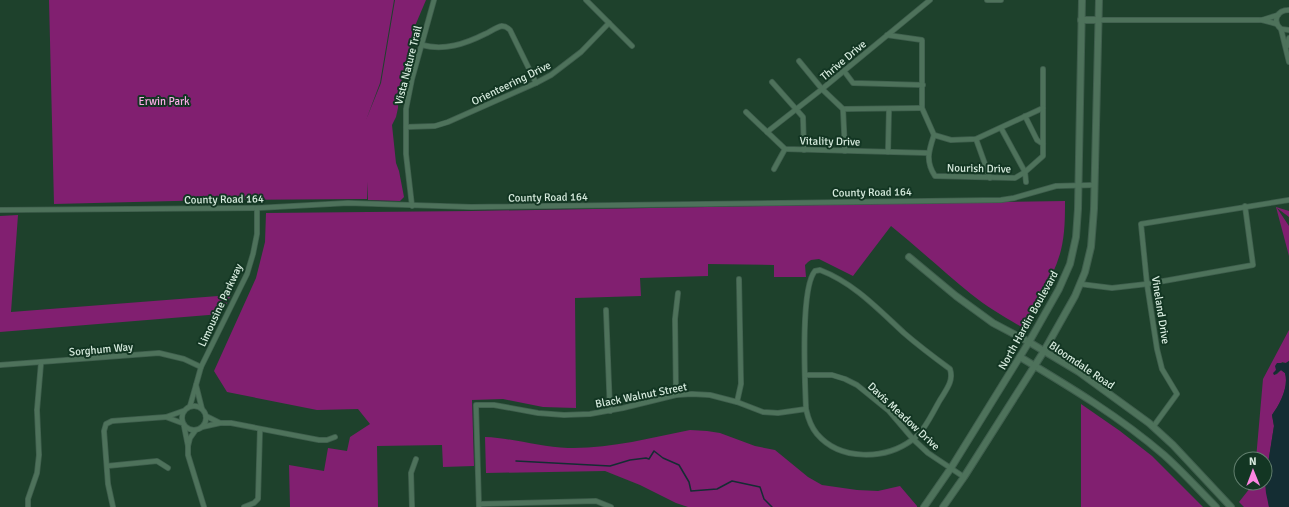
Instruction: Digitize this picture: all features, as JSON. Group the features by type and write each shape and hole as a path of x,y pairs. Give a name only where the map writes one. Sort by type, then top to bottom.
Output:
{"street":[{"name":"Vista Nature Trail","path":"412,206 406,154 408,97 434,0"},
{"path":"588,0 632,46"},
{"name":"Thrive Drive","path":"767,132 930,0"},
{"path":"987,0 1001,0"},
{"name":"North Hardin Boulevard","path":"924,507 951,468 1020,357 1059,289 1070,264 1076,238 1079,185 1082,0"},
{"path":"943,507 1035,366 1075,296 1085,272 1091,247 1095,185 1098,0"},
{"path":"1277,24 1276,21 1278,15 1283,10 1289,10"},
{"path":"1262,20 1278,15"},
{"path":"1081,20 1262,20 1277,24 1281,29 1289,62"},
{"name":"Orienteering Drive","path":"406,127 435,126 448,122 536,83 563,67 581,52 609,23"},
{"path":"422,45 438,48 453,46 475,39 500,27 506,27 510,30 536,83"},
{"path":"1281,29 1289,30"},
{"path":"887,34 922,40 922,108 934,135 951,140 976,139 1043,108"},
{"path":"1286,47 1289,38"},
{"path":"799,62 822,89 843,109 922,108"},
{"name":"Nourish Drive","path":"934,135 929,153 930,168 935,176 1015,178 1025,172 1043,156 1043,69"},
{"path":"844,71 854,83 923,85"},
{"path":"772,82 803,117 804,150"},
{"path":"843,109 845,151"},
{"path":"888,152 889,109"},
{"name":"Vitality Drive","path":"746,112 785,149 929,153"},
{"path":"1025,116 1037,140 1043,144"},
{"path":"1001,128 1025,172 1026,182"},
{"path":"976,139 990,178"},
{"path":"774,169 785,149"},
{"name":"County Road 164","path":"0,210 257,208 348,203 471,207 1001,200 1014,198 1056,186 1095,185"},
{"path":"1080,284 1112,288 1147,284 1253,265 1246,206 1289,200"},
{"name":"Vineland Drive","path":"1153,427 1177,394 1162,369 1157,349 1147,284 1141,224 1246,206"},
{"name":"Limousine Parkway","path":"190,406 201,367 247,274 257,234 257,208"},
{"name":"Bloomdale Road","path":"909,257 956,296 993,323 1029,342 1079,372 1153,427 1173,445 1231,507"},
{"path":"820,270 828,273 854,288 874,304 923,349 950,369 952,380 925,425 913,439 894,450 878,454 844,452 829,445 817,434 809,421 806,409 805,316 812,276 815,271 820,270"},
{"path":"737,402 740,384 739,280"},
{"path":"676,395 675,319 678,293"},
{"path":"606,310 610,410"},
{"name":"Sorghum Way","path":"0,366 159,354 184,359 201,367"},
{"path":"1020,357 1069,386 1116,417 1165,455 1216,507"},
{"path":"28,507 28,499 37,473 39,455 37,410 40,363"},
{"name":"Davis Meadow Drive","path":"805,375 832,375 857,385 889,411 913,439 928,453 964,477"},
{"name":"Limousine Parkway","path":"196,385 202,409"},
{"name":"Black Walnut Street","path":"479,505 476,405 494,405 538,412 590,414 676,395 692,394 710,395 737,402 763,412 778,413 806,409"},
{"path":"113,507 110,496 104,431 106,424 112,421 166,417 183,411 190,406 202,409 206,416 220,423"},
{"path":"183,411 181,419 188,446 188,455 204,507"},
{"path":"202,427 206,420 206,416"},
{"path":"166,417 183,425 187,429 195,431"},
{"path":"188,446 190,438 195,431 202,427 220,423 231,423 318,440 327,440 335,437"},
{"path":"244,507 254,503 258,499 260,429"},
{"path":"412,507 410,472 416,458"},
{"path":"107,466 157,461 168,468"},
{"path":"479,505 543,505 575,500 596,501 611,507"}],"green space":[{"name":"Erwin Park","path":"49,0 394,0 380,83 366,120 381,83 395,0 426,0 412,33 408,62 399,88 398,108 392,125 396,163 404,197 400,201 368,200 367,182 367,199 215,200 54,204"},
{"path":"1065,201 1063,238 1058,260 1023,328 977,299 891,226 853,276 819,259 811,260 805,265 806,277 774,277 774,265 708,264 708,276 640,278 641,296 575,298 576,408 543,407 503,399 472,400 474,466 443,467 442,445 377,446 378,507 290,507 289,465 324,471 328,448 347,451 350,437 370,424 358,409 317,410 227,392 214,371 256,278 265,242 266,213"},
{"path":"1276,207 1289,211 1289,217 1277,208 1289,226 1289,256"},
{"path":"18,215 11,312 231,295 221,314 0,332 0,216"},
{"path":"1289,330 1289,361 1286,363 1282,362 1274,375 1281,370 1285,373 1286,384 1281,401 1272,415 1274,426 1270,451 1257,451 1263,379"},
{"path":"1081,404 1120,431 1152,456 1203,507 1081,507"},
{"path":"690,430 720,433 755,446 775,450 808,477 822,485 857,490 878,491 900,486 917,507 688,507 605,471 486,473 485,437 547,446 583,448 629,442"},
{"path":"1248,491 1267,491 1269,507 1244,507 1239,502"}],"water":[{"path":"1289,361 1289,507 1269,507 1266,491 1273,491 1273,451 1270,451 1274,426 1272,415 1281,401 1286,384 1285,373 1281,370 1274,375 1273,373 1276,370 1275,366 1277,363 1286,363"}],"waterway":[{"path":"516,461 610,466 630,460 649,459 654,451 663,458 679,465 689,482 691,491 717,489 732,481 760,487 764,499 772,507"}]}
